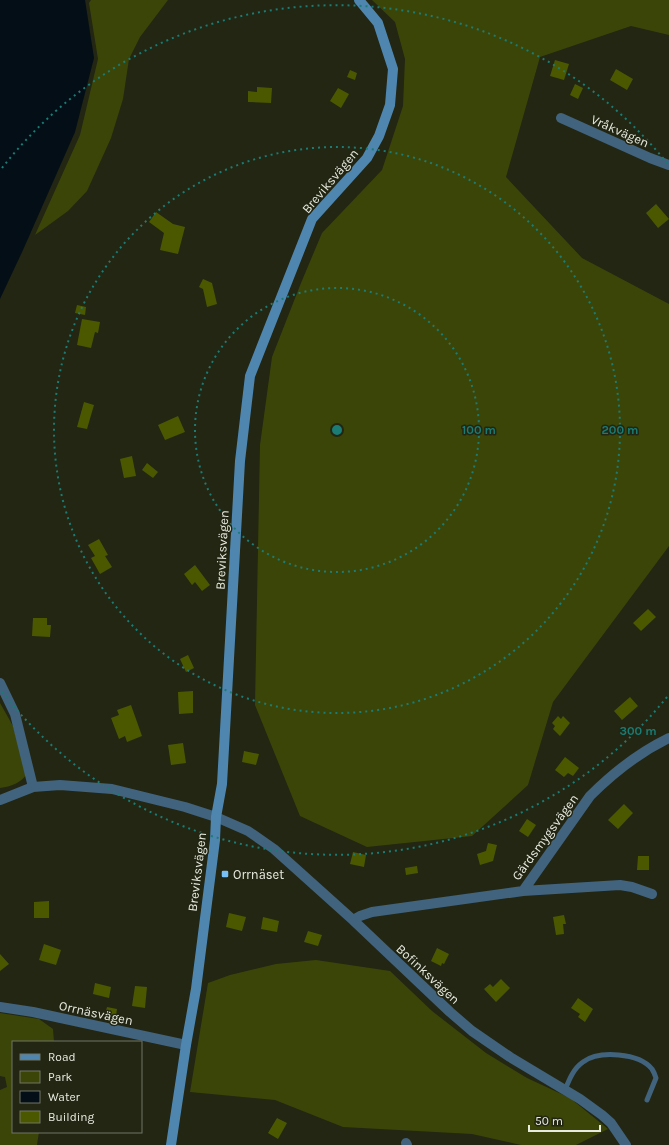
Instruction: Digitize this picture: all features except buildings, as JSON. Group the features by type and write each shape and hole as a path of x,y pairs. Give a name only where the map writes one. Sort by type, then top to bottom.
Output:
{"main road":[{"name":"Breviksvägen","path":"171,1145 196,989 215,840 216,817 222,784 240,461 250,376 312,219 367,158 379,136 390,105 393,69 378,23 359,0"}],"street":[{"name":"Vråkvägen","path":"561,118 669,165"},
{"path":"0,683 15,714 33,787"},
{"name":"Gärdsmygsvägen","path":"353,920 372,912 523,891 590,796 602,784 642,753 669,738"},
{"name":"Bofinksvägen","path":"0,800 33,787 60,785 112,788 185,807 216,817 248,831 274,849 353,920 431,996 472,1031 510,1057 585,1103 611,1123 626,1145"},
{"path":"523,891 620,886 632,887 652,894"},
{"name":"Orrnäsvägen","path":"0,1007 33,1012 186,1045"}],"lane":[{"path":"565,1090 574,1070 584,1062 603,1054 615,1055 635,1058 652,1069 656,1078 647,1100"}],"green space":[{"path":"91,0 168,0 140,37 129,59 123,99 111,138 87,191 68,211 35,235 80,135 98,59 89,3"},
{"path":"372,0 669,0 669,35 631,26 540,57 506,177 582,258 669,304 669,546 553,702 528,785 472,836 367,847 300,816 255,705 260,445 272,357 322,233 382,170 403,106 405,59 395,22"},
{"path":"0,703 13,726 27,774 15,784 0,788"},
{"path":"316,960 390,971 432,1011 486,1053 527,1078 570,1098 608,1129 576,1145 521,1145 472,1134 343,1127 275,1100 190,1092 208,983 230,975 276,964"},
{"path":"0,1013 39,1019 53,1029 54,1041 12,1041 12,1133 39,1133 37,1145 0,1145 0,1090 7,1087 5,1077 0,1076"}],"water":[{"path":"0,0 85,0 94,58 75,132 0,299"}],"place":[{"name":"Orrnäset","path":"225,874"}]}
